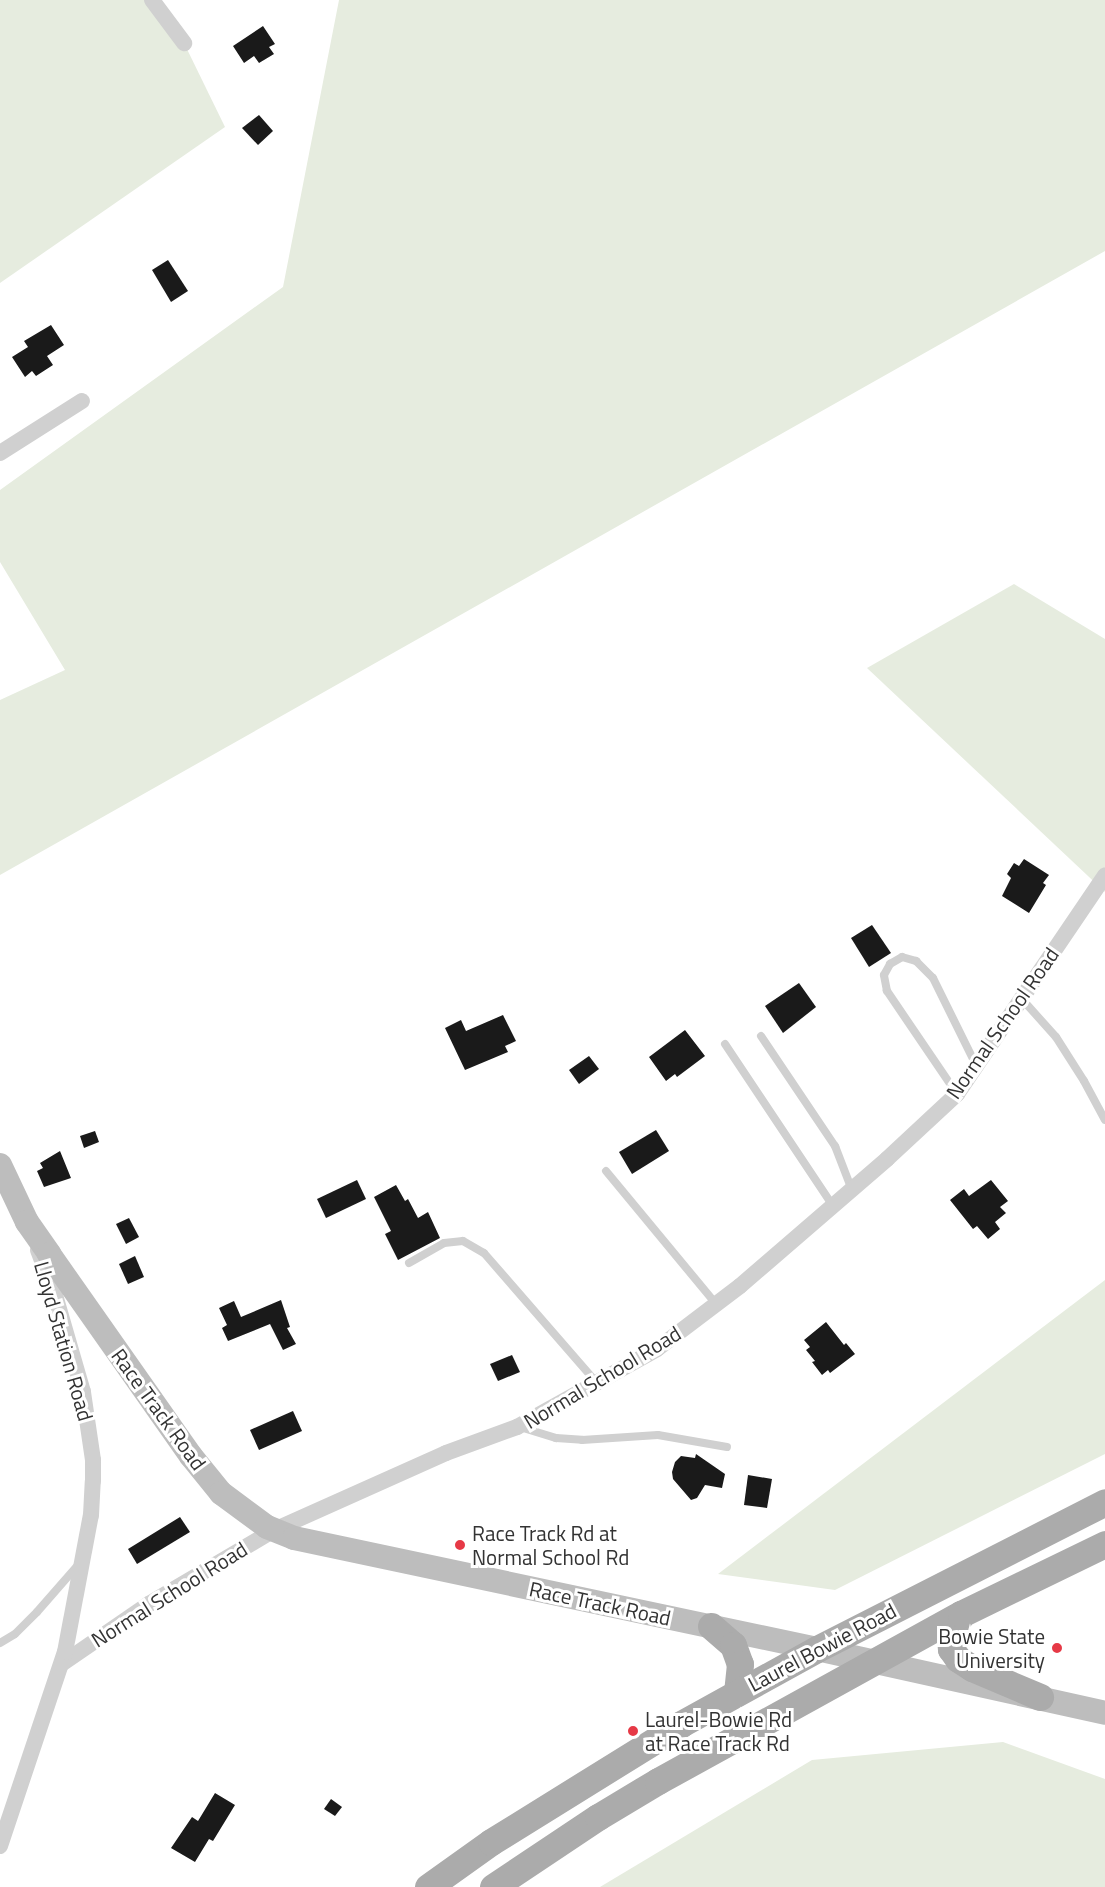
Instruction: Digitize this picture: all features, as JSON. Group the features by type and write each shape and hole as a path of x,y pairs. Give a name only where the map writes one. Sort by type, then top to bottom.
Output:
{"main road":[{"name":"Race Track Road","path":"0,1165 27,1222 197,1463 221,1493 274,1530 294,1538 711,1626 1105,1713"},
{"name":"Laurel Bowie Road","path":"428,1887 490,1842 581,1784 737,1693 817,1649 1105,1502"},
{"name":"Laurel Bowie Road","path":"493,1887 657,1781 961,1614 1105,1544"},
{"path":"961,1614 950,1638 951,1649 958,1659 972,1668 1040,1697"},
{"path":"711,1626 733,1645 740,1664 737,1693"}],"street":[{"path":"152,0 184,44"},
{"path":"0,453 82,401"},
{"name":"Normal School Road","path":"64,1657 274,1530 446,1454 517,1427 657,1349 716,1304 852,1190 957,1094 1105,875"},
{"name":"Lloyd Station Road","path":"0,1846 64,1657 91,1515 93,1481 89,1424 83,1392 55,1295 27,1222"}],"lane":[{"path":"957,1094 887,991 884,975 890,964 902,957 916,961 933,978 976,1066"},
{"path":"1020,998 1056,1038 1084,1081 1105,1120"},
{"path":"761,1036 835,1146 852,1190"},
{"path":"725,1044 833,1206"},
{"path":"606,1171 716,1304"},
{"path":"409,1263 444,1244 463,1240 484,1254 597,1383"},
{"path":"517,1427 556,1438 582,1440 658,1435 727,1447"},
{"path":"0,1643 15,1634 38,1612 82,1560"}],"shaded area":[{"path":"0,0 151,0 184,43 225,127 0,283"},
{"path":"339,0 1105,0 1105,251 0,875 0,700 65,670 0,562 0,490 283,287"},
{"path":"1014,584 1105,639 1105,892 867,668"},
{"path":"1105,1280 1105,1454 835,1590 718,1574"},
{"path":"1003,1742 1105,1779 1105,1887 600,1887 812,1760"}],"building":[{"path":"263,26 275,44 269,47 274,54 259,63 254,56 244,63 233,46"},
{"path":"259,115 273,131 258,145 242,128"},
{"path":"168,260 188,291 171,302 152,270"},
{"path":"51,325 64,345 47,356 53,365 36,376 32,371 25,377 12,357 28,347 24,341"},
{"path":"1024,859 1049,875 1043,883 1046,885 1029,913 1002,896 1011,878 1007,874 1014,863 1019,866"},
{"path":"872,925 891,953 869,967 851,938"},
{"path":"799,983 816,1007 783,1033 765,1006"},
{"path":"503,1015 516,1041 505,1046 508,1052 465,1070 445,1028 461,1020 466,1031"},
{"path":"685,1030 705,1056 677,1077 675,1074 666,1081 649,1057"},
{"path":"589,1056 599,1069 579,1084 569,1070"},
{"path":"656,1130 669,1151 632,1174 619,1152"},
{"path":"95,1131 99,1142 84,1148 80,1136"},
{"path":"60,1151 71,1178 44,1187 37,1171 43,1168 40,1163"},
{"path":"357,1180 366,1199 326,1218 317,1199"},
{"path":"991,1180 1008,1201 1000,1207 1006,1213 995,1222 1000,1229 988,1239 977,1226 973,1229 950,1200 964,1189 969,1196"},
{"path":"396,1185 405,1201 408,1199 418,1218 428,1212 440,1238 398,1260 385,1234 391,1231 374,1197"},
{"path":"129,1218 139,1237 126,1244 116,1224"},
{"path":"135,1256 144,1277 128,1284 119,1264"},
{"path":"281,1300 290,1327 287,1328 296,1344 283,1350 270,1324 228,1341 222,1328 227,1325 219,1308 234,1301 241,1317"},
{"path":"826,1322 844,1345 846,1343 855,1354 830,1373 828,1370 822,1375 812,1362 815,1361 806,1350 810,1347 804,1340"},
{"path":"512,1355 520,1372 498,1381 490,1364"},
{"path":"293,1411 302,1431 259,1450 250,1430"},
{"path":"696,1454 725,1474 722,1488 705,1485 697,1498 691,1500 673,1479 672,1472 675,1462 681,1456 695,1458"},
{"path":"748,1475 772,1479 767,1508 744,1505"},
{"path":"180,1517 190,1532 137,1564 128,1549"},
{"path":"215,1793 235,1805 213,1841 209,1839 195,1862 171,1848 192,1817 198,1821"},
{"path":"331,1799 342,1807 335,1816 324,1809"}],"place":[{"name":"Race Track Rd at Normal School Rd","path":"460,1545"},
{"name":"Bowie State University","path":"1057,1648"},
{"name":"Laurel-Bowie Rd at Race Track Rd","path":"633,1731"}]}
